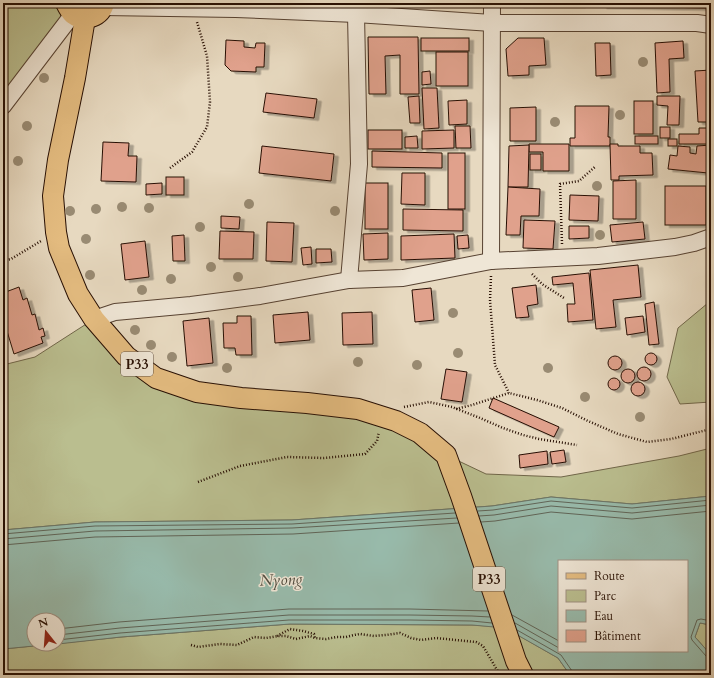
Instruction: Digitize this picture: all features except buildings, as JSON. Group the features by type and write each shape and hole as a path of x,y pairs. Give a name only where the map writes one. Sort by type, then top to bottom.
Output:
{"main road":[{"path":"75,12 91,18 95,16 104,5"},
{"name":"P33","path":"75,12 75,78 57,167 53,196 59,248 78,294 94,319 126,356 156,378 197,392 241,398 358,408 396,421 420,433 446,456 520,668"}],"street":[{"path":"491,261 492,3"},
{"path":"104,5 194,8 236,6 356,8 492,23 689,23 711,25"},
{"path":"349,280 359,164 356,8"},
{"path":"3,106 75,12"},
{"path":"94,319 115,312 191,306 260,296 349,280 403,278 491,261 598,256 675,247 694,243 711,237"}],"path":[{"path":"170,168 192,152 207,128 210,102 207,56 194,8"},
{"path":"563,258 560,184 579,181 596,166"},
{"path":"3,261 11,258 56,232"},
{"path":"517,260 542,284 564,298"},
{"path":"491,261 491,308 495,365 509,393"},
{"path":"456,409 509,393 562,408 618,434 647,442 671,440 711,428"},
{"path":"198,482 240,466 287,457 324,458 365,454 377,441 384,417 404,407 429,402 456,409 523,435 578,445"},
{"path":"277,636 290,628 314,634 315,638"},
{"path":"191,645 198,647 220,644 237,645 254,638 277,636 286,636 296,639 310,636 326,639 337,637 346,638 360,634 374,636 400,633 411,638 421,640 436,638 476,642 483,646 500,675"}],"green space":[{"path":"3,3 66,3 69,9 3,106"},
{"path":"711,302 711,402 680,404 667,377 678,328"},
{"path":"94,319 156,378 358,409 486,474 561,477 679,456 711,448 711,496 632,504 551,497 492,506 292,520 95,522 3,530 3,365 35,357"},
{"path":"700,623 711,625 711,655 695,637"},
{"path":"290,624 472,625 504,627 558,658 570,675 3,675 3,649 26,647 26,652 66,652 66,643"}],"water":[{"name":"Nyong","path":"711,496 711,625 700,623 695,637 711,655 711,675 570,675 558,658 505,628 472,625 290,624 121,637 66,643 66,612 26,612 26,647 3,649 3,530 95,522 292,520 492,506 551,497 632,504"}]}
